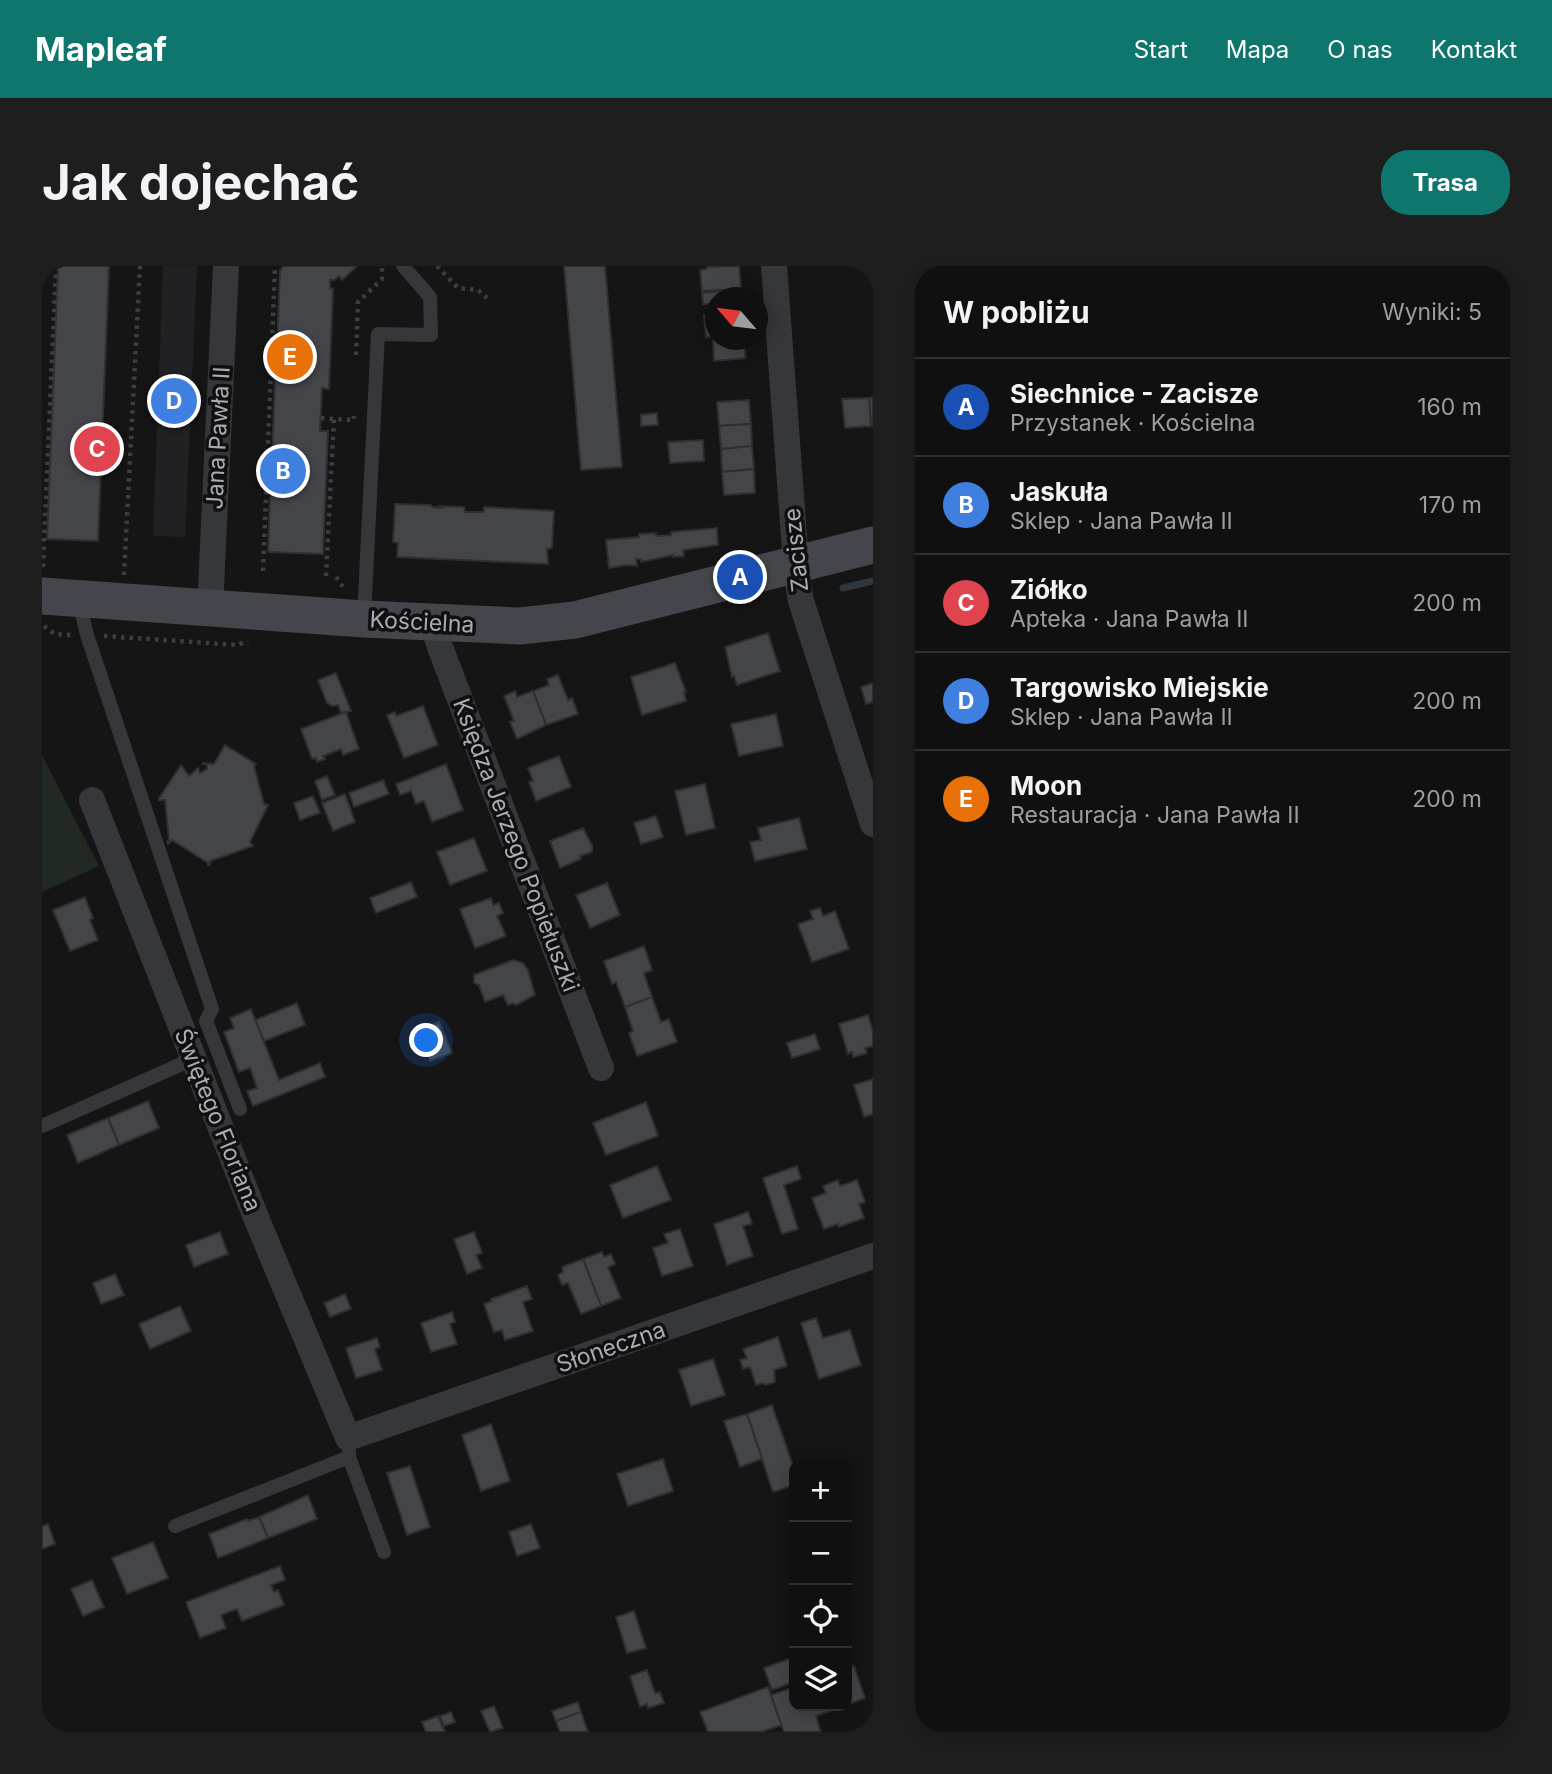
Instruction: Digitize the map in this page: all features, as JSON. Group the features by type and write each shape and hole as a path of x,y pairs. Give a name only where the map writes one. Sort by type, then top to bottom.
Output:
{"street":[{"name":"Jana Pawła II","path":"210,609 226,266"},
{"name":"Zacisze","path":"774,266 795,564 802,601 873,824"},
{"name":"Kościelna","path":"42,596 78,617 210,609 520,626 575,620 873,545"},
{"name":"Księdza Jerzego Popiełuszki","path":"437,622 436,635 440,647 601,1068"},
{"name":"Świętego Floriana","path":"92,800 349,1447"},
{"name":"Słoneczna","path":"349,1447 873,1256"}],"lane":[{"path":"364,619 377,334 431,335 430,297 404,266"},
{"path":"78,617 87,635 212,1009 206,1021 240,1109"},
{"path":"42,1126 194,1059"},
{"path":"175,1526 349,1447 384,1552"}],"path":[{"path":"43,578 56,266"},
{"path":"124,583 140,266"},
{"path":"263,571 272,415 275,266"},
{"path":"356,368 358,302 382,279 382,266"},
{"path":"438,266 458,288 478,290 487,298"},
{"path":"321,418 354,420 354,407"},
{"path":"326,576 334,419"},
{"path":"42,624 47,631 55,634 78,617"},
{"path":"96,636 237,645 246,642 254,634"}],"shaded area":[{"path":"163,266 197,266 185,537 153,536"},
{"path":"42,755 99,866 42,892"}],"building":[{"path":"58,266 109,266 98,541 47,539"},
{"path":"284,266 357,266 342,280 339,276 330,280 330,288 333,289 329,389 322,388 320,431 328,431 323,554 268,552 270,496 273,496 274,487 271,487 276,354 279,354 277,345 280,270"},
{"path":"564,266 605,266 622,467 581,470"},
{"path":"739,266 741,287 705,287 705,291 702,291 700,270 707,267"},
{"path":"714,350 745,350 745,358 714,361"},
{"path":"873,397 873,426 871,426 869,398"},
{"path":"869,398 871,426 845,428 842,399"},
{"path":"749,400 751,424 719,426 717,402"},
{"path":"657,413 658,425 641,426 641,415"},
{"path":"751,424 752,446 721,449 719,426"},
{"path":"703,440 704,461 670,463 668,442"},
{"path":"752,446 754,469 722,472 721,449"},
{"path":"754,469 755,493 724,495 722,472"},
{"path":"395,504 464,507 465,512 484,512 484,507 554,511 552,548 547,549 548,564 397,557 398,543 393,542"},
{"path":"717,528 718,545 683,550 684,556 673,555 641,562 641,559 636,559 637,566 609,568 606,540 639,537 639,534 671,535 671,532"},
{"path":"768,633 780,671 737,685 734,676 732,677 725,647"},
{"path":"675,663 686,692 686,701 642,715 631,677"},
{"path":"336,673 351,711 341,713 338,705 327,703 318,680"},
{"path":"558,675 568,700 572,698 578,714 546,725 533,691 549,685 547,679"},
{"path":"873,683 873,702 866,704 861,687"},
{"path":"515,691 517,697 533,691 546,725 517,739 510,722 514,721 504,696"},
{"path":"423,706 438,745 404,758 387,715 395,712 396,716"},
{"path":"346,712 359,749 343,755 341,749 323,756 325,759 317,762 316,758 312,759 301,729"},
{"path":"776,714 783,746 739,756 731,724"},
{"path":"225,745 256,764 254,766 264,804 268,805 250,842 253,846 210,861 208,865 172,840 168,844 165,800 159,798 181,765 189,776 198,768 200,773 207,769 207,765 202,763 214,764"},
{"path":"559,756 571,787 536,801 529,782 533,781 528,768"},
{"path":"446,764 463,810 432,822 424,801 416,804 411,791 400,795 396,784"},
{"path":"327,776 335,795 322,800 315,781"},
{"path":"383,780 389,794 354,807 349,793"},
{"path":"705,784 715,828 686,835 675,791"},
{"path":"345,794 355,822 333,831 322,803"},
{"path":"313,796 320,813 300,820 294,803"},
{"path":"656,816 663,837 641,844 634,823"},
{"path":"799,818 807,849 755,861 750,842 761,840 758,828"},
{"path":"583,828 592,845 592,852 560,868 550,841"},
{"path":"474,838 487,871 450,885 437,852"},
{"path":"411,882 417,897 376,913 370,898"},
{"path":"607,883 620,915 590,928 576,895"},
{"path":"85,897 98,940 70,951 53,910"},
{"path":"491,898 493,905 499,903 503,913 497,916 506,936 475,948 460,909"},
{"path":"820,908 823,916 835,911 849,949 812,962 798,924 813,919 810,911"},
{"path":"644,946 652,970 644,973 652,997 625,1007 616,982 612,984 604,961"},
{"path":"513,960 523,963 528,970 535,995 516,1005 508,1005 503,995 485,1002 479,985 474,983 474,975"},
{"path":"652,997 661,1022 669,1019 677,1042 637,1056 629,1033 633,1031 625,1007"},
{"path":"297,1003 305,1025 264,1041 255,1020"},
{"path":"251,1009 279,1080 320,1063 325,1077 253,1106 247,1091 257,1088 250,1068 239,1072 224,1032 234,1028 230,1018"},
{"path":"868,1015 873,1031 873,1046 865,1048 867,1053 853,1057 852,1052 848,1054 839,1024"},
{"path":"439,1022 452,1053 430,1061 418,1030"},
{"path":"815,1034 820,1049 792,1058 787,1043"},
{"path":"873,1079 873,1114 864,1117 854,1085"},
{"path":"148,1101 159,1128 119,1145 108,1118"},
{"path":"646,1102 658,1136 606,1155 593,1123"},
{"path":"108,1118 119,1145 78,1163 67,1135"},
{"path":"657,1166 671,1200 623,1218 610,1185"},
{"path":"797,1166 801,1179 784,1185 798,1229 782,1234 763,1178"},
{"path":"838,1180 840,1186 857,1180 865,1202 859,1204 864,1218 824,1229 812,1198 826,1193 823,1186"},
{"path":"748,1212 752,1224 743,1226 753,1256 727,1265 714,1224"},
{"path":"680,1229 693,1266 662,1276 653,1248 668,1243 664,1234"},
{"path":"220,1232 228,1254 194,1267 186,1245"},
{"path":"474,1232 482,1253 476,1255 482,1268 467,1274 454,1239"},
{"path":"602,1252 604,1257 611,1254 615,1264 608,1267 621,1298 601,1306 583,1259"},
{"path":"583,1259 601,1306 581,1314 568,1283 562,1285 558,1275 563,1272 562,1267"},
{"path":"115,1274 124,1295 101,1304 93,1283"},
{"path":"527,1286 532,1299 523,1302 533,1331 505,1340 502,1330 494,1332 484,1304"},
{"path":"345,1294 351,1309 330,1317 324,1303"},
{"path":"180,1306 191,1331 150,1349 139,1324"},
{"path":"452,1312 455,1322 450,1324 457,1344 431,1352 421,1323"},
{"path":"816,1318 823,1338 850,1330 861,1365 819,1379 801,1323"},
{"path":"778,1337 787,1366 774,1370 775,1382 756,1385 750,1367 743,1369 740,1360 747,1358 743,1349"},
{"path":"377,1338 380,1347 375,1349 382,1370 356,1378 346,1348"},
{"path":"713,1359 725,1395 691,1406 679,1370"},
{"path":"772,1405 791,1459 789,1487 773,1492 747,1414"},
{"path":"747,1414 762,1459 740,1467 724,1421"},
{"path":"491,1424 510,1481 481,1491 462,1435"},
{"path":"663,1459 673,1491 628,1506 617,1474"},
{"path":"410,1466 430,1527 407,1535 387,1473"},
{"path":"308,1495 317,1519 268,1538 259,1517"},
{"path":"259,1517 268,1538 218,1558 209,1534"},
{"path":"48,1524 55,1544 42,1549 42,1526"},
{"path":"531,1524 540,1548 517,1556 509,1532"},
{"path":"153,1542 168,1578 127,1594 112,1558"},
{"path":"280,1566 285,1580 271,1585 274,1592 278,1590 284,1605 242,1621 237,1609 221,1615 226,1628 200,1638 186,1602"},
{"path":"92,1580 104,1607 83,1616 71,1589"},
{"path":"634,1611 646,1648 627,1653 616,1617"},
{"path":"789,1659 789,1684 772,1690 764,1668"},
{"path":"852,1667 865,1698 852,1703"},
{"path":"647,1670 655,1693 660,1692 664,1703 648,1708 647,1704 640,1707 630,1676"},
{"path":"768,1687 782,1725 761,1732 708,1732 700,1712"},
{"path":"789,1689 789,1711 830,1711 816,1716 821,1732 784,1732 771,1695"},
{"path":"578,1702 581,1712 556,1721 552,1711"},
{"path":"494,1706 503,1728 490,1732 481,1711"},
{"path":"451,1712 455,1722 444,1726 440,1716"},
{"path":"581,1712 588,1732 560,1732 556,1721"},
{"path":"438,1716 445,1732 426,1732 422,1722"}],"waterway":[{"path":"843,588 873,581"}],"place":[{"name":"Moon","path":"290,357"},
{"name":"Targowisko Miejskie","path":"174,401"},
{"name":"Ziółko","path":"97,449"},
{"name":"Jaskuła","path":"283,471"},
{"name":"Siechnice - Zacisze","path":"740,577"}]}
